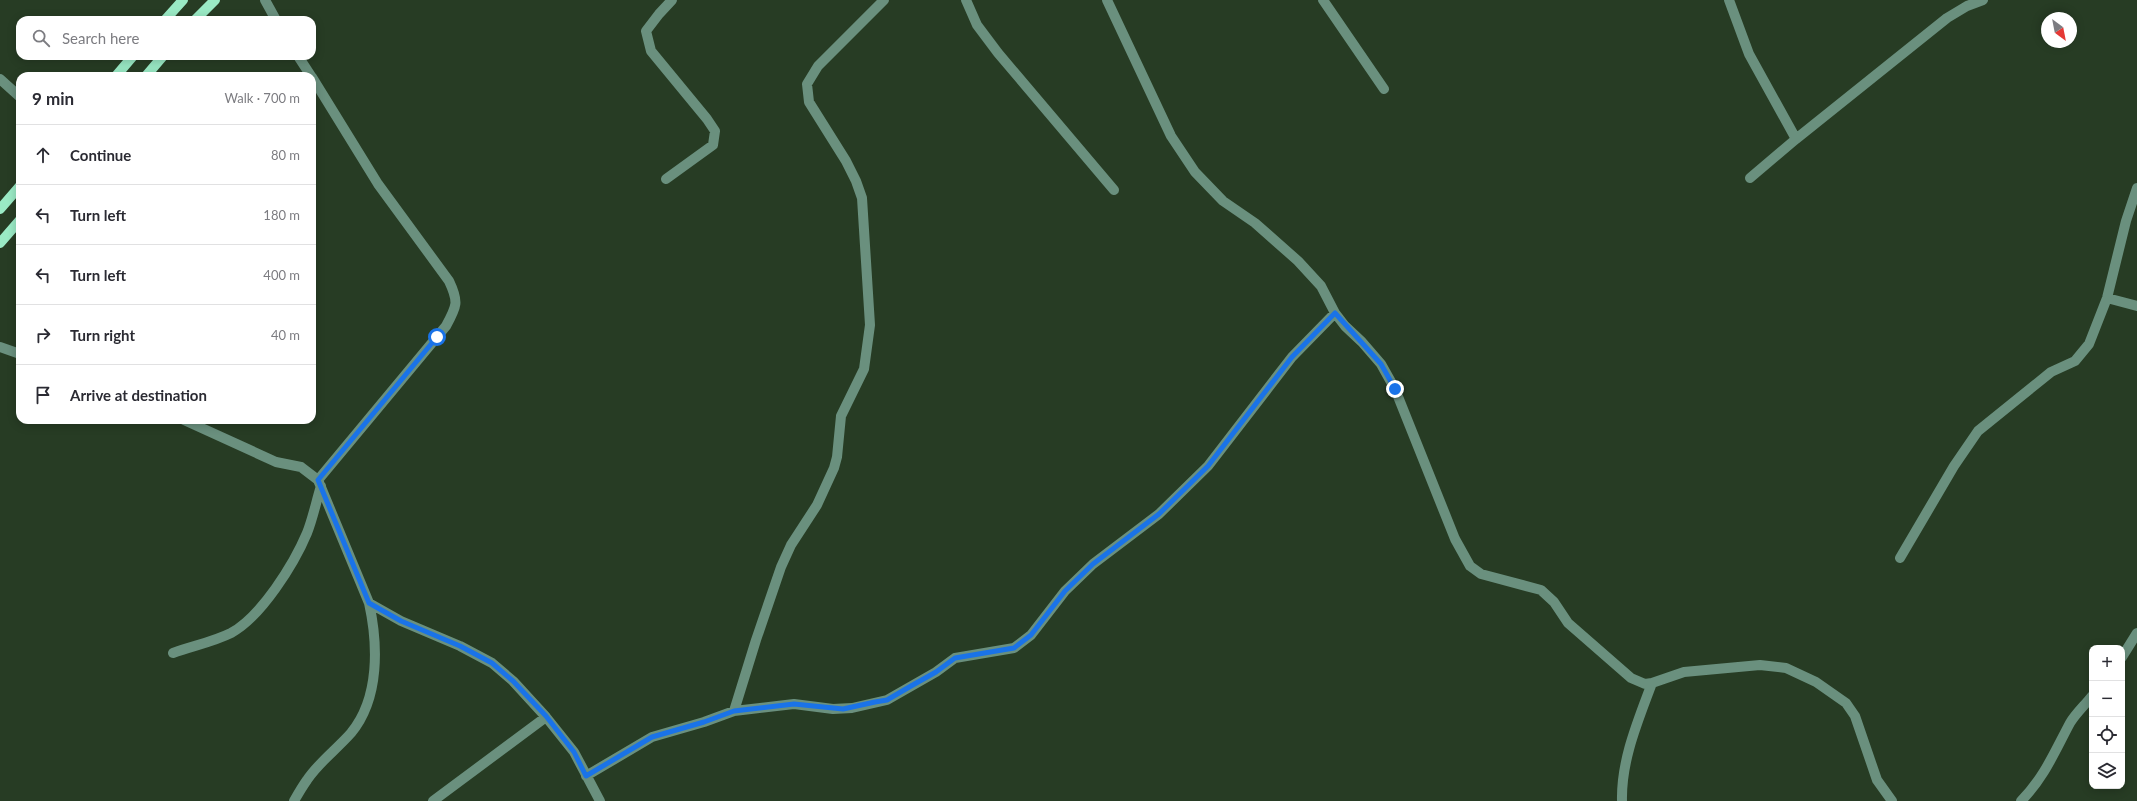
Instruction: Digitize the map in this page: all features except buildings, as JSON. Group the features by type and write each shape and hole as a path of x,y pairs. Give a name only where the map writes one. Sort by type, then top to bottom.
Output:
{"main road":[{"path":"169,16 183,0"},
{"path":"199,16 215,0"},
{"path":"119,72 130,60"},
{"path":"150,72 160,60"},
{"path":"0,209 16,191"},
{"path":"0,243 16,225"}],"street":[{"path":"264,0 274,16"},
{"path":"666,178 713,144 715,131 707,119 651,52 646,31 658,14 672,0"},
{"path":"734,711 781,567 791,545 817,505 834,468 837,457 841,416 864,369 867,351 870,325 862,198 856,181 846,161 809,102 807,84 818,66 884,0"},
{"path":"966,0 977,25 998,53 1114,190"},
{"path":"1106,0 1171,136 1195,172 1223,201 1255,223 1298,261 1321,286 1335,313 1381,364 1395,389 1454,539 1470,566 1480,574 1541,590 1554,602 1568,623 1631,678 1645,684 1684,672 1760,665 1786,668 1816,682 1846,703 1855,716 1877,780 1892,801"},
{"path":"1323,0 1384,89"},
{"path":"1729,0 1749,54 1796,139"},
{"path":"1750,178 1796,139 1947,18 1967,6 1983,0"},
{"path":"301,60 309,72"},
{"path":"0,79 16,94"},
{"path":"173,653 230,633 248,622 266,601 298,552 308,531 319,483 446,326 455,310 456,302 449,280 378,184 316,83"},
{"path":"1900,558 1954,466 1978,430 2051,372 2075,360 2089,344 2107,298 2126,221 2137,188"},
{"path":"2107,298 2137,306"},
{"path":"586,776 652,737 704,722 734,711 794,704 843,709 887,700 936,672 955,658 1014,648 1031,635 1065,591 1093,564 1159,514 1208,466 1292,357 1335,313"},
{"path":"0,347 16,353"},
{"path":"193,424 276,462 301,467 319,483 369,603 373,623 375,653 372,682 366,708 352,732 307,779 294,801"},
{"path":"369,603 401,621 460,646 492,663 513,681 546,716 574,752 600,801"},
{"path":"2125,652 2137,633"},
{"path":"1622,801 1622,781 1635,728 1652,683"},
{"path":"2021,801 2035,787 2054,757 2071,721 2089,700"},
{"path":"433,801 546,716"}],"route":[{"path":"437,337 318,480 369,603 401,621 460,646 492,663 513,681 546,716 574,752 586,776 652,737 689,727 734,711 747,708 794,704 833,709 852,708 887,700 936,672 955,658 986,654 1014,648 1031,635 1065,591 1093,564 1159,514 1208,466 1259,402 1292,357 1335,313 1345,326 1362,342 1381,364 1395,389"}]}
